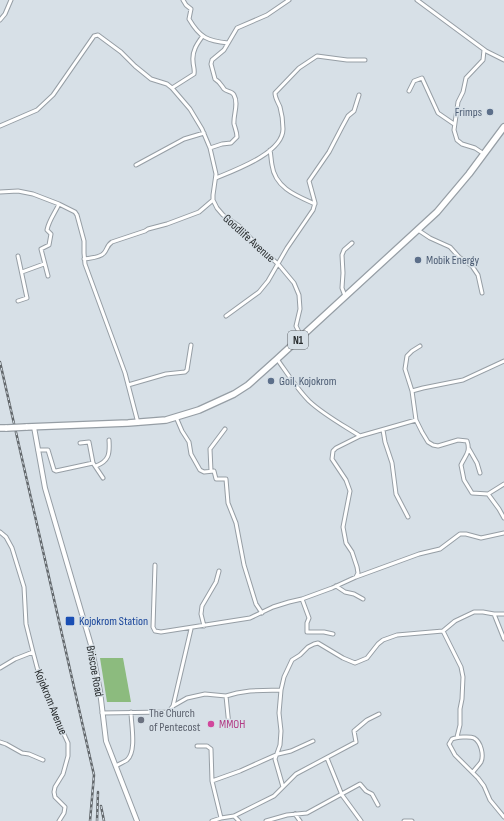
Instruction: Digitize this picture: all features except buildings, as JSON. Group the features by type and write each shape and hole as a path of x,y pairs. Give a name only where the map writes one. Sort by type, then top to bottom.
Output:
{"highway":[{"name":"N1","path":"0,428 138,423 176,417 199,410 234,394 248,385 278,359 418,230 454,193 504,127"}],"street":[{"path":"5,0 8,5"},
{"path":"0,20 10,0"},
{"path":"183,0 191,9 189,19 202,37 228,43"},
{"path":"210,148 231,143 237,137 234,124 236,104 235,97 233,94 224,90 220,82 215,79 211,64 212,60 224,50 237,28 267,15 289,0"},
{"path":"417,0 465,34 484,50 504,60"},
{"path":"0,126 37,110 53,95 96,35 121,52 151,79 168,84 190,109 204,133 210,148 216,178 213,200 199,212 112,242 108,245 101,256 84,259"},
{"path":"172,88 194,74 195,69 192,60 193,53 202,37"},
{"path":"484,50 483,60 466,78 463,92 458,102 454,124 457,140 462,144 475,148 484,154"},
{"path":"216,178 250,163 270,150 281,138 283,133 281,111 275,93 299,68 317,56 347,60 365,60"},
{"path":"409,91 414,81 422,78 438,112 454,124"},
{"path":"226,316 259,292 279,265 287,248 314,210 315,204 309,181 330,152 346,120 354,111 360,95"},
{"path":"136,166 184,139 204,133"},
{"path":"270,150 273,168 282,185 289,192 315,204"},
{"path":"0,192 18,191 33,194 72,210 77,215 84,241 84,259 128,385 138,423"},
{"name":"Goodlife Avenue","path":"213,200 223,215 239,226 279,265 294,283 298,290 300,309 296,324 302,337"},
{"path":"48,276 41,249 49,245 51,234 47,230 48,222 53,217 59,204"},
{"path":"418,230 430,238 450,247 459,257 472,266 478,275 482,294"},
{"path":"345,296 342,288 342,255 344,250 352,242"},
{"path":"18,256 27,298 18,301"},
{"path":"22,272 44,264"},
{"path":"128,385 166,374 185,372 187,370 191,345"},
{"path":"420,346 412,350 407,356 405,362 405,369 412,391 416,420 425,439 433,445 438,446 462,440 466,441 480,473"},
{"path":"278,359 298,388 317,408 360,436"},
{"path":"412,391 463,380 504,361"},
{"path":"176,417 189,442 191,454 200,470 204,472 214,471 216,479 226,480 228,503 236,523 243,561 256,604 262,613"},
{"path":"356,577 358,571 352,552 346,543 343,527 350,491 346,480 332,459 332,454 336,448 360,436 416,420"},
{"name":"Briscoe Road","path":"34,427 43,480 51,512 91,645 106,741 137,821"},
{"path":"211,471 210,449 226,429"},
{"path":"383,430 393,468 396,494 408,517"},
{"path":"38,450 48,450 54,470 56,471 94,464 102,464 106,460 109,451 109,440"},
{"path":"80,443 89,442 94,464 103,478"},
{"path":"469,449 461,465 464,480 472,493 488,494 504,484"},
{"path":"488,494 504,518"},
{"name":"Kojokrom Avenue","path":"0,532 6,537 12,548 24,588 26,618 42,686 63,729 69,747 63,774 55,787 54,792 55,797 65,807 64,813 59,821"},
{"path":"155,565 154,630 155,632 161,632 190,629 246,619 288,602 302,600 356,577 419,554 440,549 460,534 469,534 481,538 504,532"},
{"path":"204,626 201,614 202,606 216,582 219,571"},
{"path":"336,586 345,592 354,594 363,599"},
{"path":"302,600 309,618 307,622 307,632 324,632 333,634"},
{"path":"283,787 275,762 280,745 281,731 279,713 281,690 285,674 292,660 314,644 321,644 343,658 355,663 367,658 383,640 397,635 443,631 455,621 474,612 504,614"},
{"path":"494,614 504,638"},
{"path":"173,706 190,629"},
{"path":"443,631 461,667 463,676 460,725 457,737"},
{"path":"0,668 15,659 33,652"},
{"path":"102,712 166,712 187,698 205,694 226,696 250,691 281,690"},
{"path":"226,696 229,726"},
{"path":"116,766 128,759 132,751 131,712"},
{"path":"212,821 234,816 274,796 296,774 356,742 354,731 367,720 379,714"},
{"path":"473,772 482,758 480,746 473,738 457,737 450,741 449,744 451,749 484,786 490,800 504,817"},
{"path":"212,781 240,771 278,754 291,752 313,741"},
{"path":"0,742 22,753 29,754 43,760"},
{"path":"197,746 207,746 211,749 212,781 221,818"},
{"path":"327,758 342,795 360,821"},
{"path":"266,821 295,814 307,813 360,784 366,791 372,794 378,805"},
{"path":"295,814 300,821"},
{"path":"234,816 239,821"},
{"path":"404,821 412,821"}],"green space":[{"path":"100,658 123,658 131,702 107,702"}],"railway":[{"path":"0,362 94,775 90,821"},
{"path":"97,821 98,792"},
{"path":"101,806 104,821"}],"place":[{"name":"Frimps","path":"490,112"},
{"name":"Mobik Energy","path":"418,260"},
{"name":"Goil, Kojokrom","path":"271,381"},
{"name":"Kojokrom Station","path":"70,621"},
{"name":"The Church of Pentecost","path":"141,720"},
{"name":"MMOH","path":"211,724"}]}
